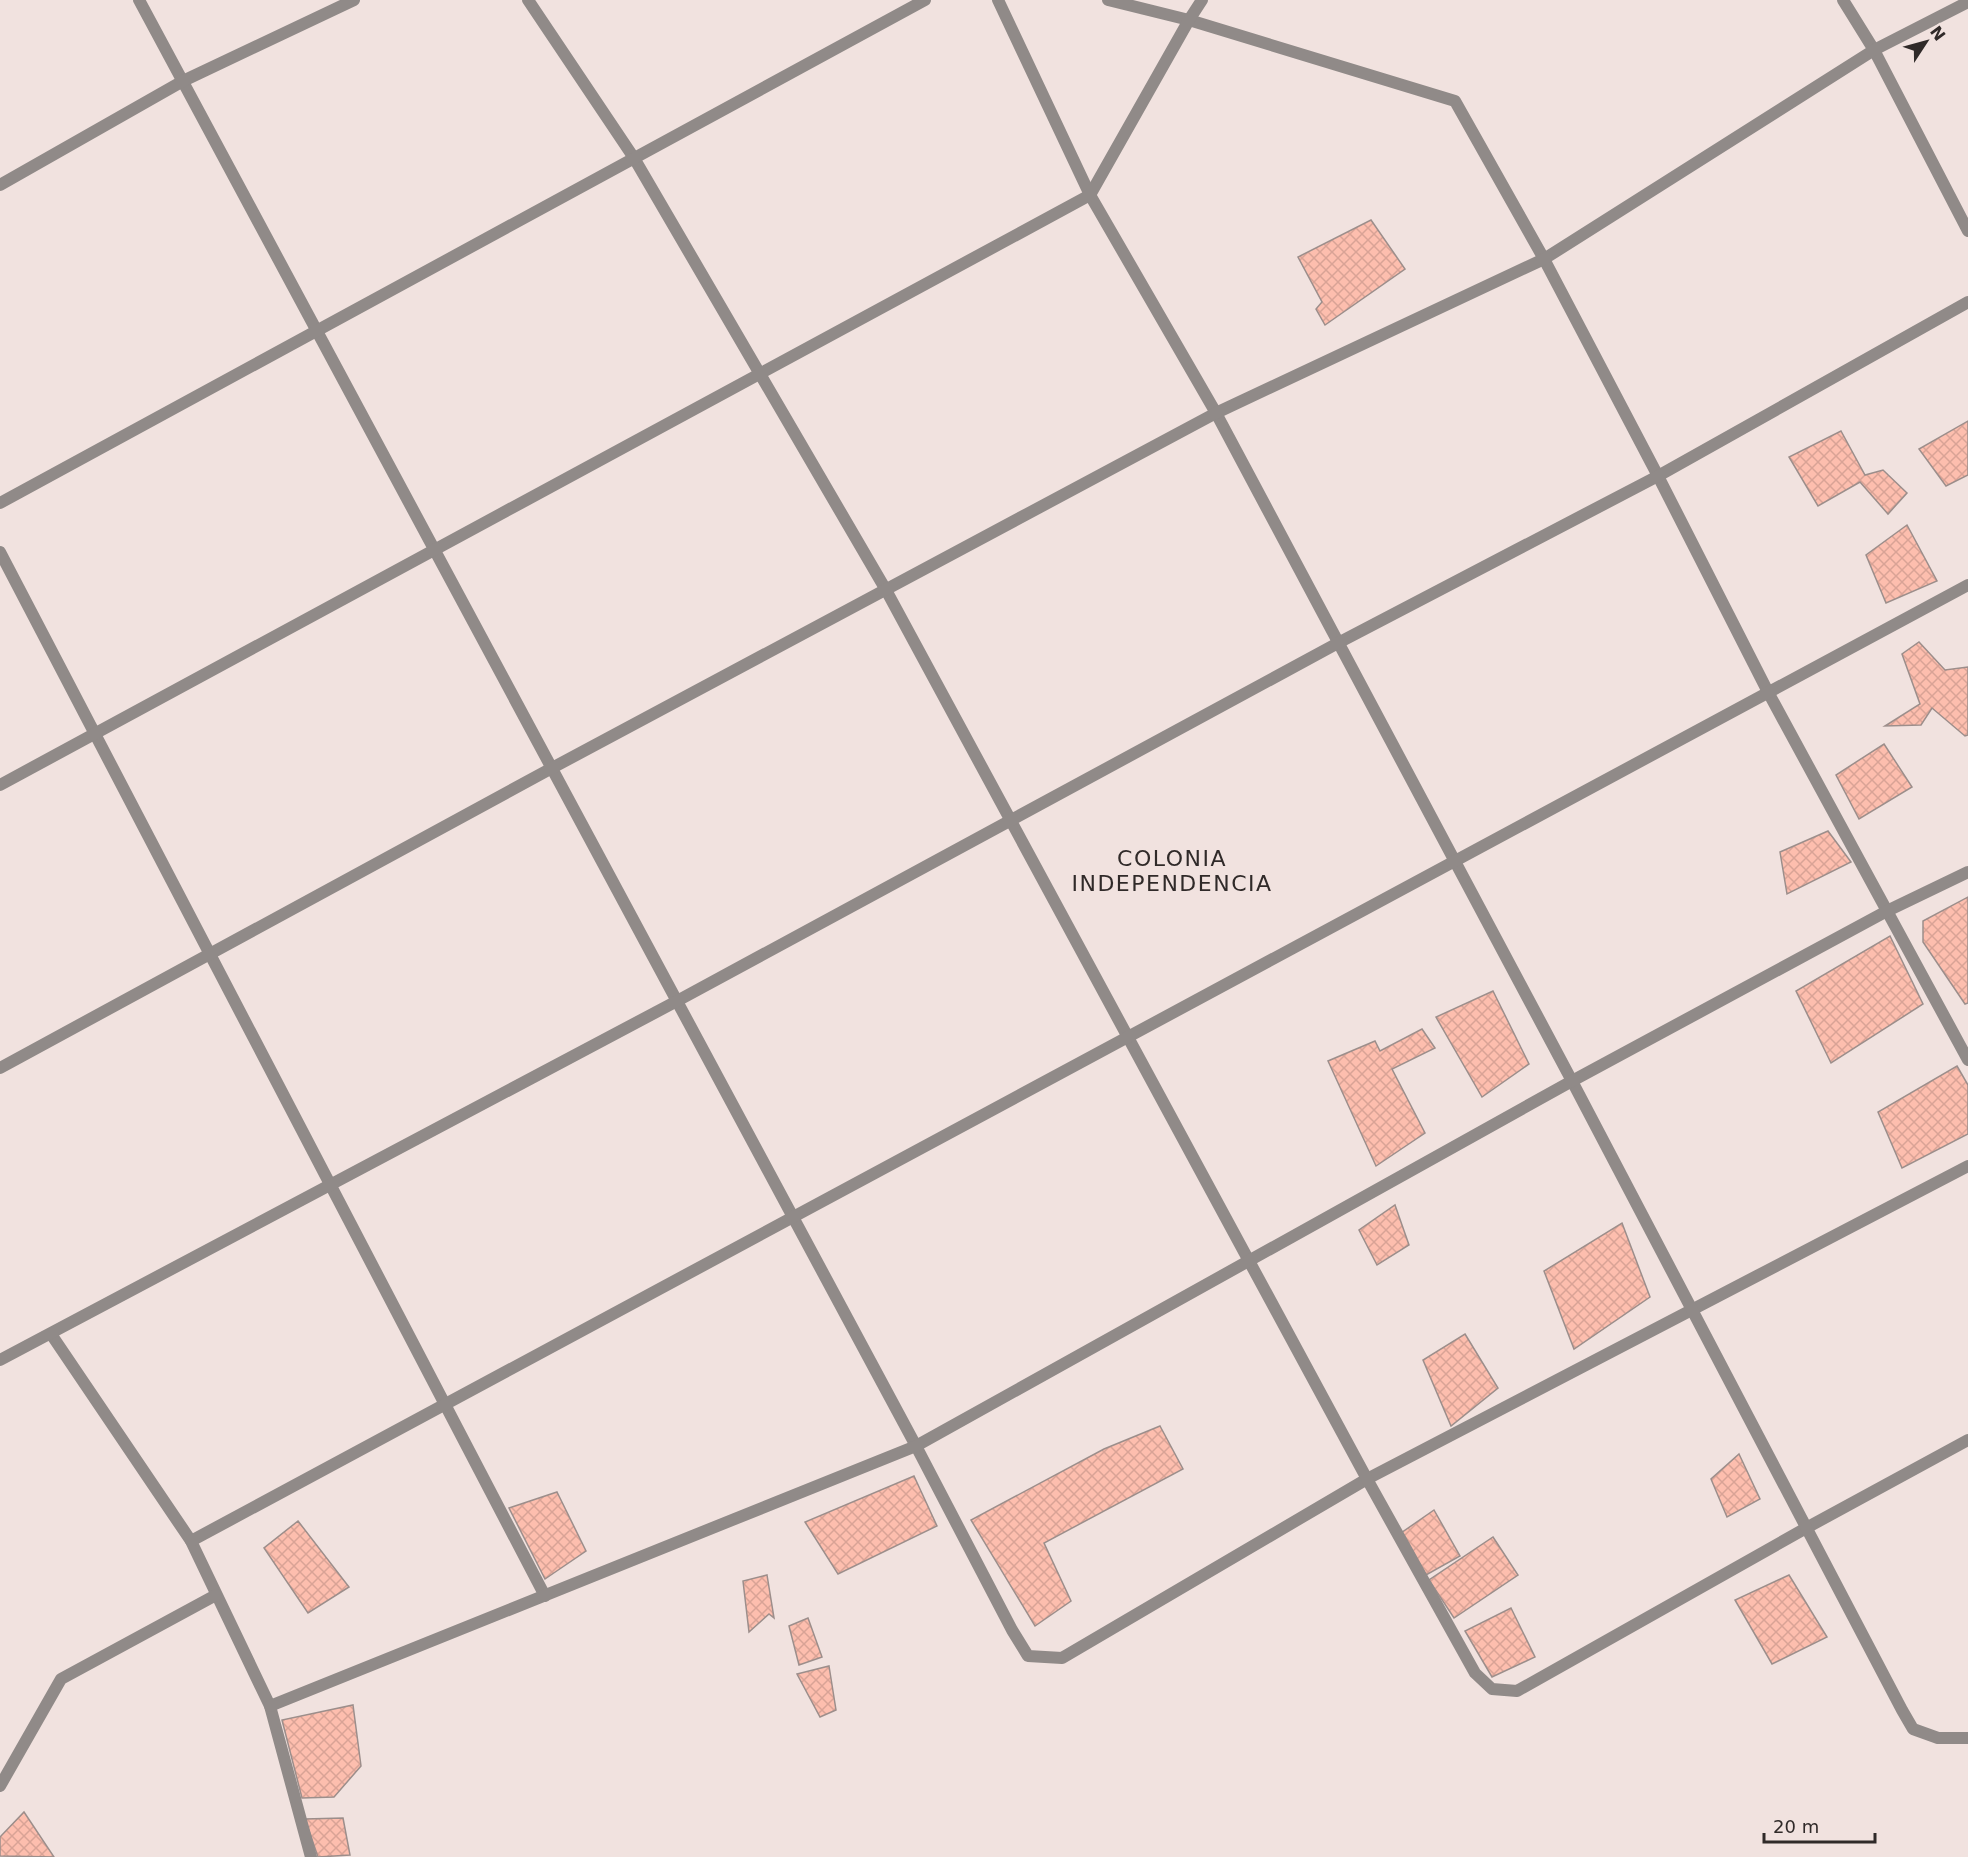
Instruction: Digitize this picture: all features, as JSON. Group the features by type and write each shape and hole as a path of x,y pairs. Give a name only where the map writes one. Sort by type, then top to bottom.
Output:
{"street":[{"path":"140,0 916,1446 1006,1619 1028,1656 1062,1658 1367,1479 1968,1166"},
{"path":"0,185 183,81 354,0"},
{"path":"528,0 634,158 886,591 1475,1674 1492,1689 1517,1691 1968,1440"},
{"path":"0,503 925,0"},
{"path":"998,0 1090,195 1216,413 1808,1527 1902,1710 1913,1729 1938,1738 1968,1738"},
{"path":"1108,0 1189,20 1455,101 1544,259 1768,692 1968,1060"},
{"path":"0,785 1090,195 1189,20 1203,0"},
{"path":"1844,0 1875,50 1968,231"},
{"path":"0,1068 552,768 1216,413 1544,259 1875,50 1968,2"},
{"path":"0,1360 677,1001 1338,643 1658,476 1968,302"},
{"path":"0,552 545,1596"},
{"path":"191,1541 1968,585"},
{"path":"270,1706 916,1446 1572,1081 1887,911 1968,872"},
{"path":"51,1334 191,1541 270,1706 311,1857"},
{"path":"0,1786 61,1678 216,1595"}],"building":[{"path":"1371,220 1405,269 1325,325 1316,309 1322,302 1298,257"},
{"path":"1968,421 1968,475 1946,486 1919,449"},
{"path":"1841,431 1865,475 1883,470 1907,493 1888,514 1860,482 1818,506 1789,457"},
{"path":"1907,525 1937,581 1886,603 1866,555"},
{"path":"1919,642 1945,670 1968,667 1968,735 1965,736 1932,708 1921,725 1885,726 1920,704 1902,654"},
{"path":"1884,744 1912,787 1859,819 1836,775"},
{"path":"1828,831 1851,862 1787,894 1780,852"},
{"path":"1968,897 1968,1003 1965,1004 1923,942 1923,921"},
{"path":"1890,936 1923,1004 1831,1063 1796,991"},
{"path":"1493,991 1529,1064 1482,1097 1436,1017"},
{"path":"1422,1029 1435,1048 1392,1069 1425,1133 1376,1166 1328,1061 1375,1041 1380,1051"},
{"path":"1957,1066 1968,1085 1968,1134 1902,1168 1878,1112"},
{"path":"1395,1205 1409,1245 1377,1265 1359,1230"},
{"path":"1622,1223 1650,1297 1574,1349 1544,1271"},
{"path":"1465,1334 1498,1388 1451,1426 1423,1360"},
{"path":"1160,1426 1183,1469 1044,1543 1071,1601 1035,1626 971,1520 1104,1449"},
{"path":"1739,1454 1760,1499 1727,1517 1711,1479"},
{"path":"914,1476 937,1526 838,1574 805,1522"},
{"path":"557,1492 586,1551 545,1579 509,1508"},
{"path":"1434,1510 1460,1556 1426,1575 1401,1533"},
{"path":"298,1521 349,1587 308,1613 264,1548"},
{"path":"1493,1537 1518,1575 1454,1618 1429,1580"},
{"path":"767,1575 774,1618 769,1614 749,1632 743,1581"},
{"path":"1789,1575 1827,1637 1772,1664 1735,1600"},
{"path":"1511,1608 1535,1657 1492,1677 1465,1631"},
{"path":"808,1618 822,1657 799,1665 789,1626"},
{"path":"829,1666 836,1710 820,1717 797,1674"},
{"path":"353,1705 361,1766 334,1797 302,1798 282,1720"},
{"path":"24,1812 54,1857 0,1856 0,1837"},
{"path":"343,1818 350,1855 318,1857 305,1819"}],"district":[{"name":"COLONIA INDEPENDENCIA","path":"1172,870"}]}
